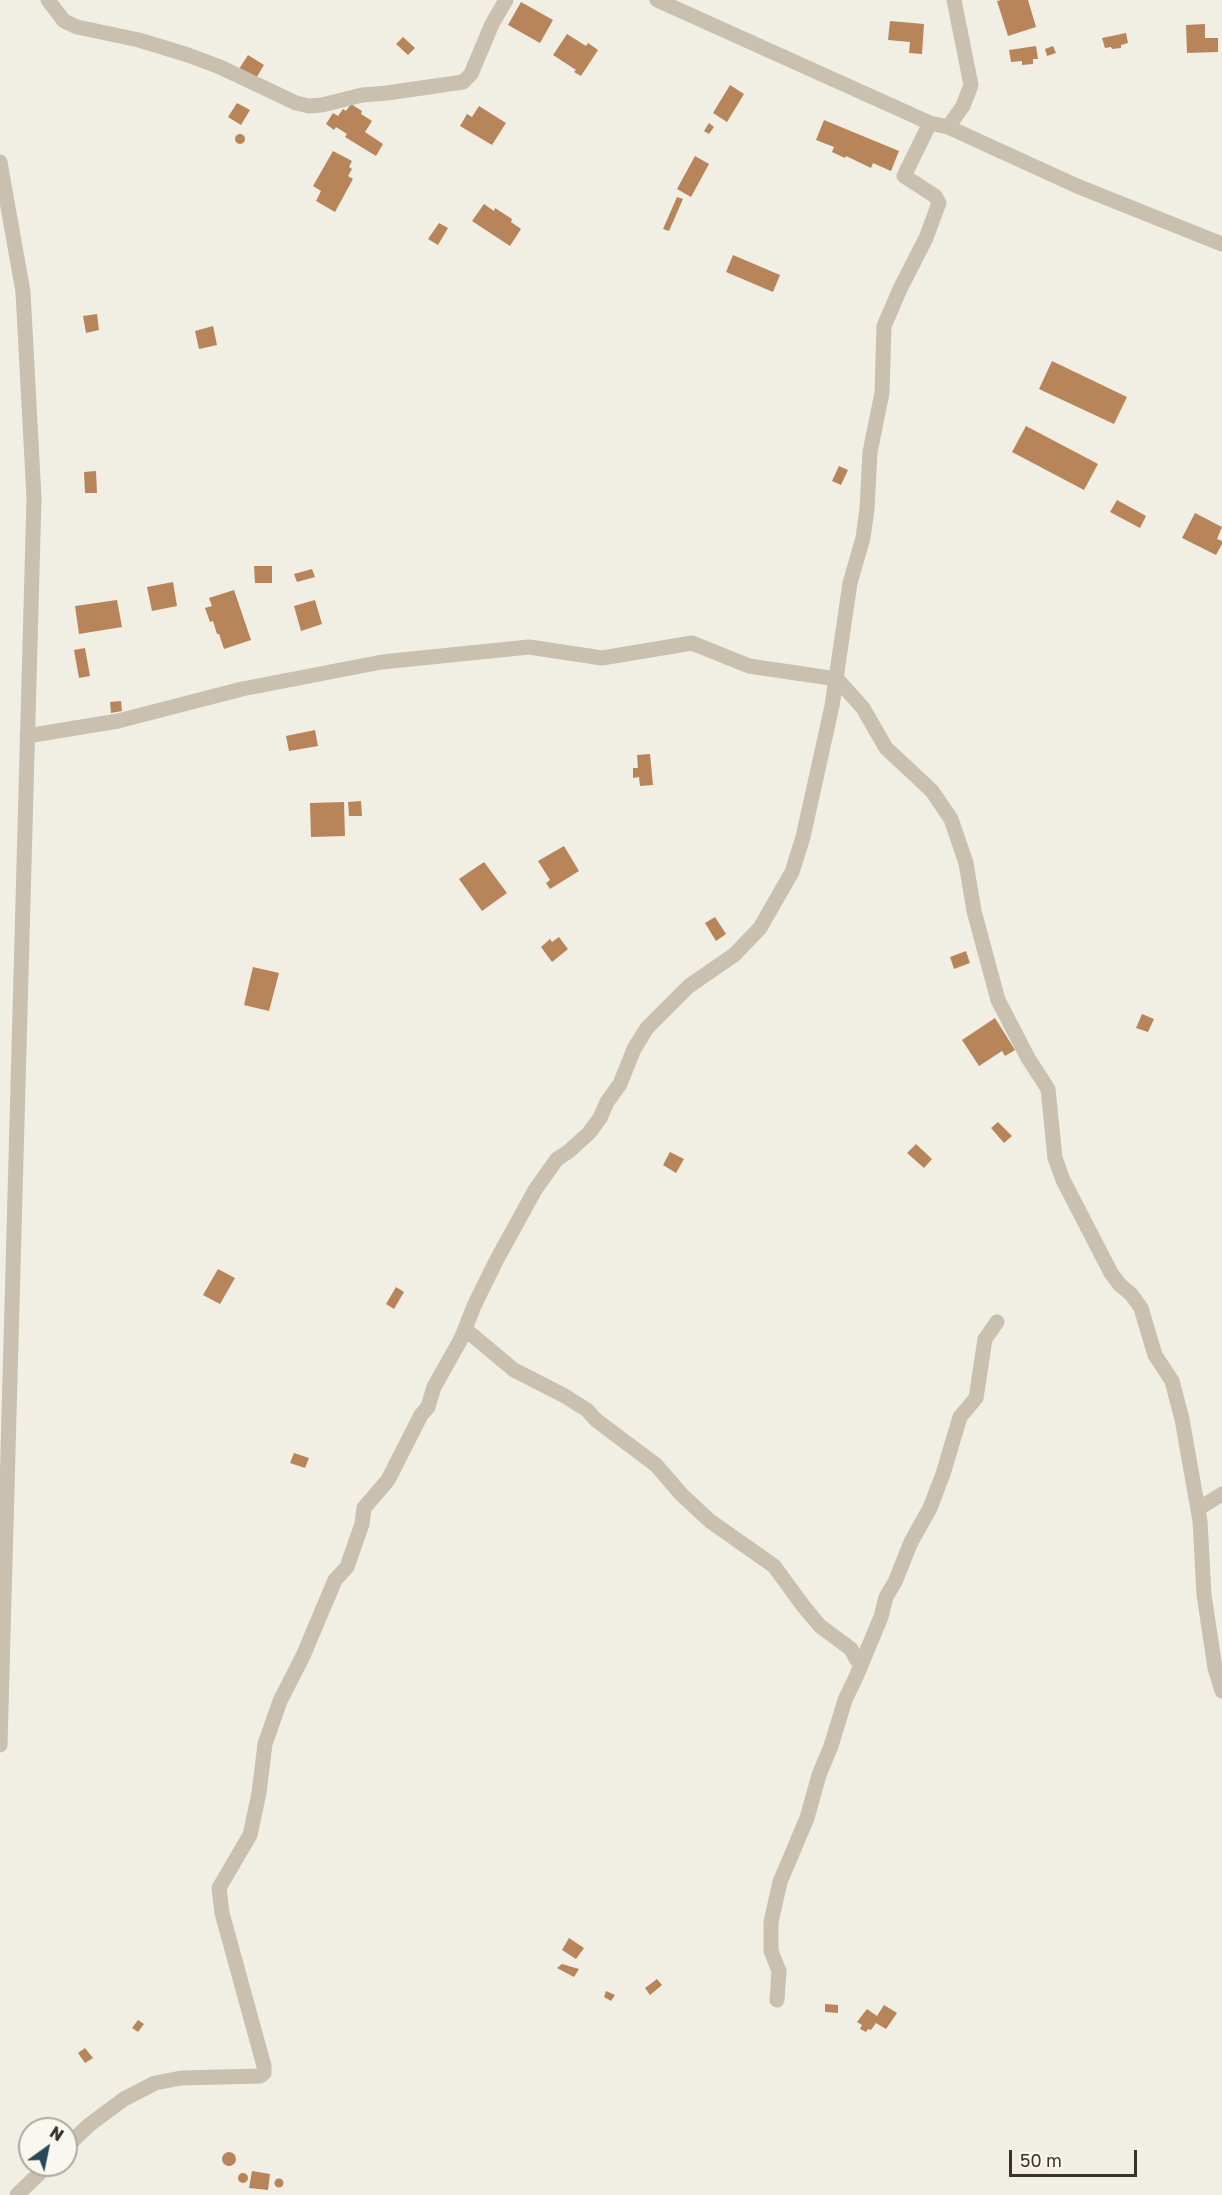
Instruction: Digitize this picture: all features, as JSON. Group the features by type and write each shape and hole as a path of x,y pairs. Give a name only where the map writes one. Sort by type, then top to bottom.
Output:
{"street":[{"path":"48,0 64,21 77,27 139,40 188,55 220,67 296,103 309,106 362,95 463,82 471,74 492,24 506,0"},
{"path":"657,0 930,123 948,127 1077,186 1222,244"},
{"path":"948,127 963,106 971,85 954,0"},
{"path":"78,2136 124,2099 155,2083 181,2078 254,2077 264,2073 222,1913 219,1888 249,1835 259,1793 266,1744 280,1701 303,1656 335,1580 347,1567 362,1524 363,1508 388,1480 421,1415 428,1407 434,1387 465,1329 496,1261 536,1190 557,1159 589,1133 600,1118 607,1102 620,1084 634,1049 647,1028 689,986 734,955 759,928 792,872 805,827 837,679 845,611 863,538 873,429 882,393 884,326 926,238 939,203 935,196 904,176 930,123"},
{"path":"0,162 23,292 34,498 0,1746"},
{"path":"27,736 118,721 242,689 382,662 529,647 602,658 692,643 749,666 837,679 863,708 886,748 932,791 951,819 966,863 974,911 998,1000 1028,1058 1048,1089 1055,1158 1111,1273 1141,1308 1155,1354 1172,1381 1182,1419 1198,1509 1204,1595 1215,1668 1222,1691"},
{"path":"777,2000 779,1971 771,1951 771,1922 780,1882 807,1818 845,1700 881,1617 886,1597 895,1582 911,1542 930,1508 960,1417 976,1398 985,1340 997,1322"},
{"path":"465,1329 514,1370 587,1410 656,1465 682,1495 710,1521 774,1566 820,1626 851,1649 861,1664"},
{"path":"1198,1509 1222,1494"},
{"path":"17,2195 36,2177"}],"building":[{"path":"1028,0 1036,27 1008,36 997,1"},
{"path":"521,2 553,20 540,43 508,25"},
{"path":"890,21 924,24 922,54 909,53 910,42 888,40"},
{"path":"1205,24 1205,38 1218,38 1218,52 1187,53 1186,25"},
{"path":"1126,33 1128,43 1121,45 1121,48 1105,48 1102,38"},
{"path":"567,34 586,46 588,43 598,50 581,76 574,72 576,70 553,55"},
{"path":"403,37 415,48 408,55 396,44"},
{"path":"1036,46 1038,59 1033,59 1033,64 1022,65 1022,61 1011,62 1009,50"},
{"path":"1053,46 1056,53 1047,56 1045,49"},
{"path":"248,55 264,65 255,80 239,69"},
{"path":"730,85 744,94 727,122 713,113"},
{"path":"237,103 250,110 241,125 228,117"},
{"path":"351,104 372,121 365,132 383,144 376,156 345,137 347,134 336,127 334,130 326,124 333,113 338,116"},
{"path":"479,106 506,123 492,145 460,126 467,114 472,117"},
{"path":"824,120 899,151 891,171 873,163 871,168 846,156 845,158 832,152 834,147 816,140"},
{"path":"709,123 714,127 709,134 704,131"},
{"path":"240,134 245,139 240,144 235,139"},
{"path":"333,151 352,161 349,167 352,169 348,176 353,179 335,212 316,201 321,191 313,186"},
{"path":"695,156 709,164 691,197 677,189"},
{"path":"677,197 683,199 669,231 663,229"},
{"path":"484,204 512,219 511,222 521,229 510,246 472,221"},
{"path":"439,223 448,228 438,245 428,239"},
{"path":"733,255 780,275 773,292 726,272"},
{"path":"97,314 99,330 86,333 83,316"},
{"path":"213,326 217,345 199,349 195,331"},
{"path":"1052,361 1127,397 1114,424 1039,389"},
{"path":"1026,426 1098,464 1084,490 1012,452"},
{"path":"839,466 848,470 841,485 832,481"},
{"path":"96,471 97,493 85,493 84,472"},
{"path":"1117,500 1146,516 1140,528 1110,512"},
{"path":"1195,513 1222,527 1217,539 1222,541 1222,544 1216,555 1182,538"},
{"path":"254,566 272,566 272,583 255,583"},
{"path":"312,569 315,577 297,582 294,574"},
{"path":"173,582 177,606 152,611 147,587"},
{"path":"234,590 251,640 224,649 205,608 212,606 209,598"},
{"path":"117,600 122,627 79,634 75,606"},
{"path":"315,600 322,624 301,631 294,606"},
{"path":"85,648 90,676 79,678 74,650"},
{"path":"121,701 122,711 111,713 110,702"},
{"path":"315,730 318,746 289,751 286,736"},
{"path":"650,754 653,785 640,786 639,777 633,778 633,768 638,768 637,755"},
{"path":"361,801 362,816 349,816 348,802"},
{"path":"344,802 345,836 311,837 310,803"},
{"path":"564,846 579,871 550,889 546,883 550,880 538,861"},
{"path":"484,862 507,893 482,911 459,879"},
{"path":"715,917 726,934 716,941 705,923"},
{"path":"559,937 568,949 552,962 541,947 550,939 552,942"},
{"path":"966,951 970,963 954,969 950,957"},
{"path":"253,967 279,973 269,1011 244,1005"},
{"path":"1142,1014 1154,1019 1148,1032 1136,1028"},
{"path":"995,1018 1015,1050 1005,1056 1002,1051 979,1066 962,1040"},
{"path":"998,1122 1012,1136 1004,1143 991,1128"},
{"path":"916,1144 932,1159 924,1168 907,1153"},
{"path":"670,1152 684,1159 676,1173 663,1165"},
{"path":"218,1269 235,1278 220,1304 203,1295"},
{"path":"396,1287 404,1292 394,1309 386,1304"},
{"path":"294,1453 309,1458 305,1468 290,1463"},
{"path":"569,1938 584,1948 576,1959 562,1950"},
{"path":"562,1964 579,1969 574,1977 557,1968"},
{"path":"657,1979 662,1985 650,1995 645,1988"},
{"path":"606,1991 615,1995 611,2001 604,1997"},
{"path":"825,2004 838,2005 838,2013 825,2012"},
{"path":"884,2005 897,2013 886,2029 876,2023 871,2030 868,2029 866,2032 860,2029 862,2025 857,2022 867,2009 877,2016"},
{"path":"138,2020 144,2024 138,2032 132,2028"},
{"path":"85,2048 93,2058 85,2063 78,2053"},
{"path":"229,2152 234,2154 236,2159 234,2164 229,2166 224,2164 222,2159 224,2154"},
{"path":"252,2171 270,2174 268,2190 249,2188"},
{"path":"243,2173 247,2174 247,2182 243,2183 239,2182 238,2178 239,2174"},
{"path":"279,2179 283,2183 279,2187 275,2183"}]}
